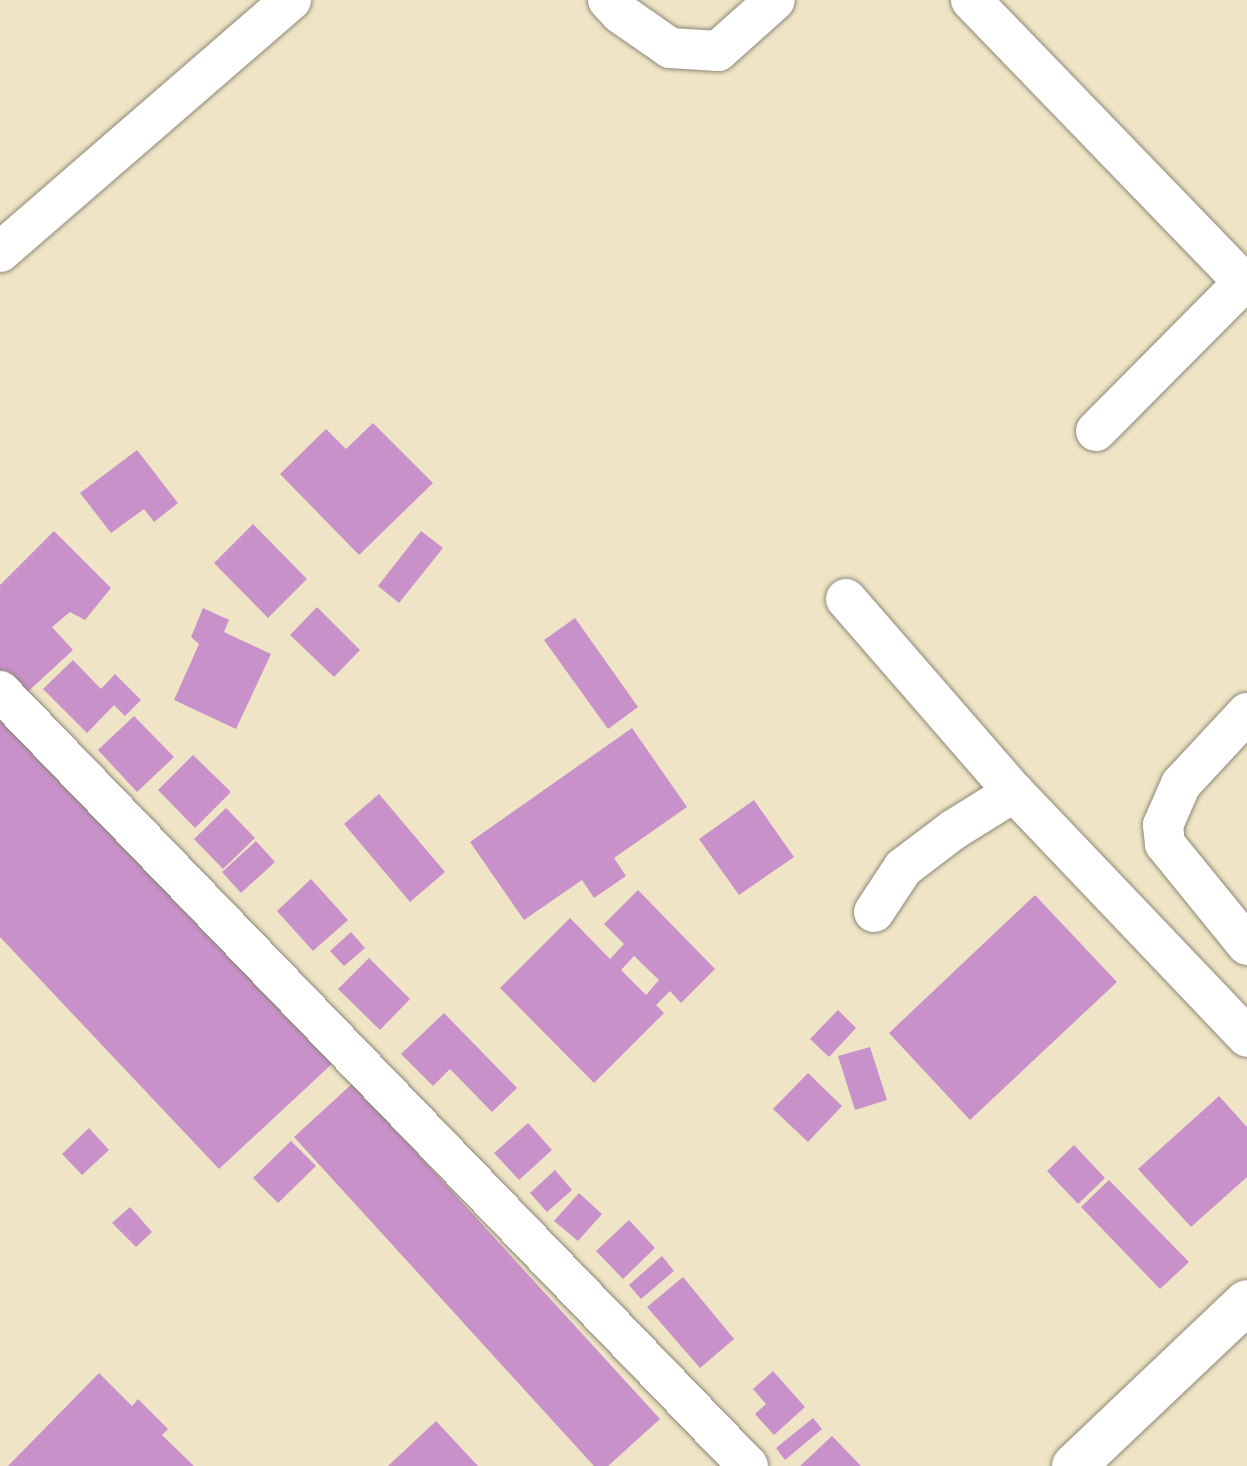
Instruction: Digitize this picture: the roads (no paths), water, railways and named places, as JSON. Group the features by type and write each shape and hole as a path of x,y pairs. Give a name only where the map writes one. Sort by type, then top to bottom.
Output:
{"main road":[{"path":"1074,1466 1247,1302"}],"street":[{"path":"0,252 291,0"},
{"path":"608,0 620,13 670,48 718,51 775,0"},
{"path":"971,0 1245,281 1096,431"},
{"path":"846,599 1014,792 1247,1037"},
{"path":"1,693 748,1466"},
{"path":"1247,713 1181,784 1163,825 1165,844 1247,945"},
{"path":"874,912 903,868 953,830 1014,792"}]}
